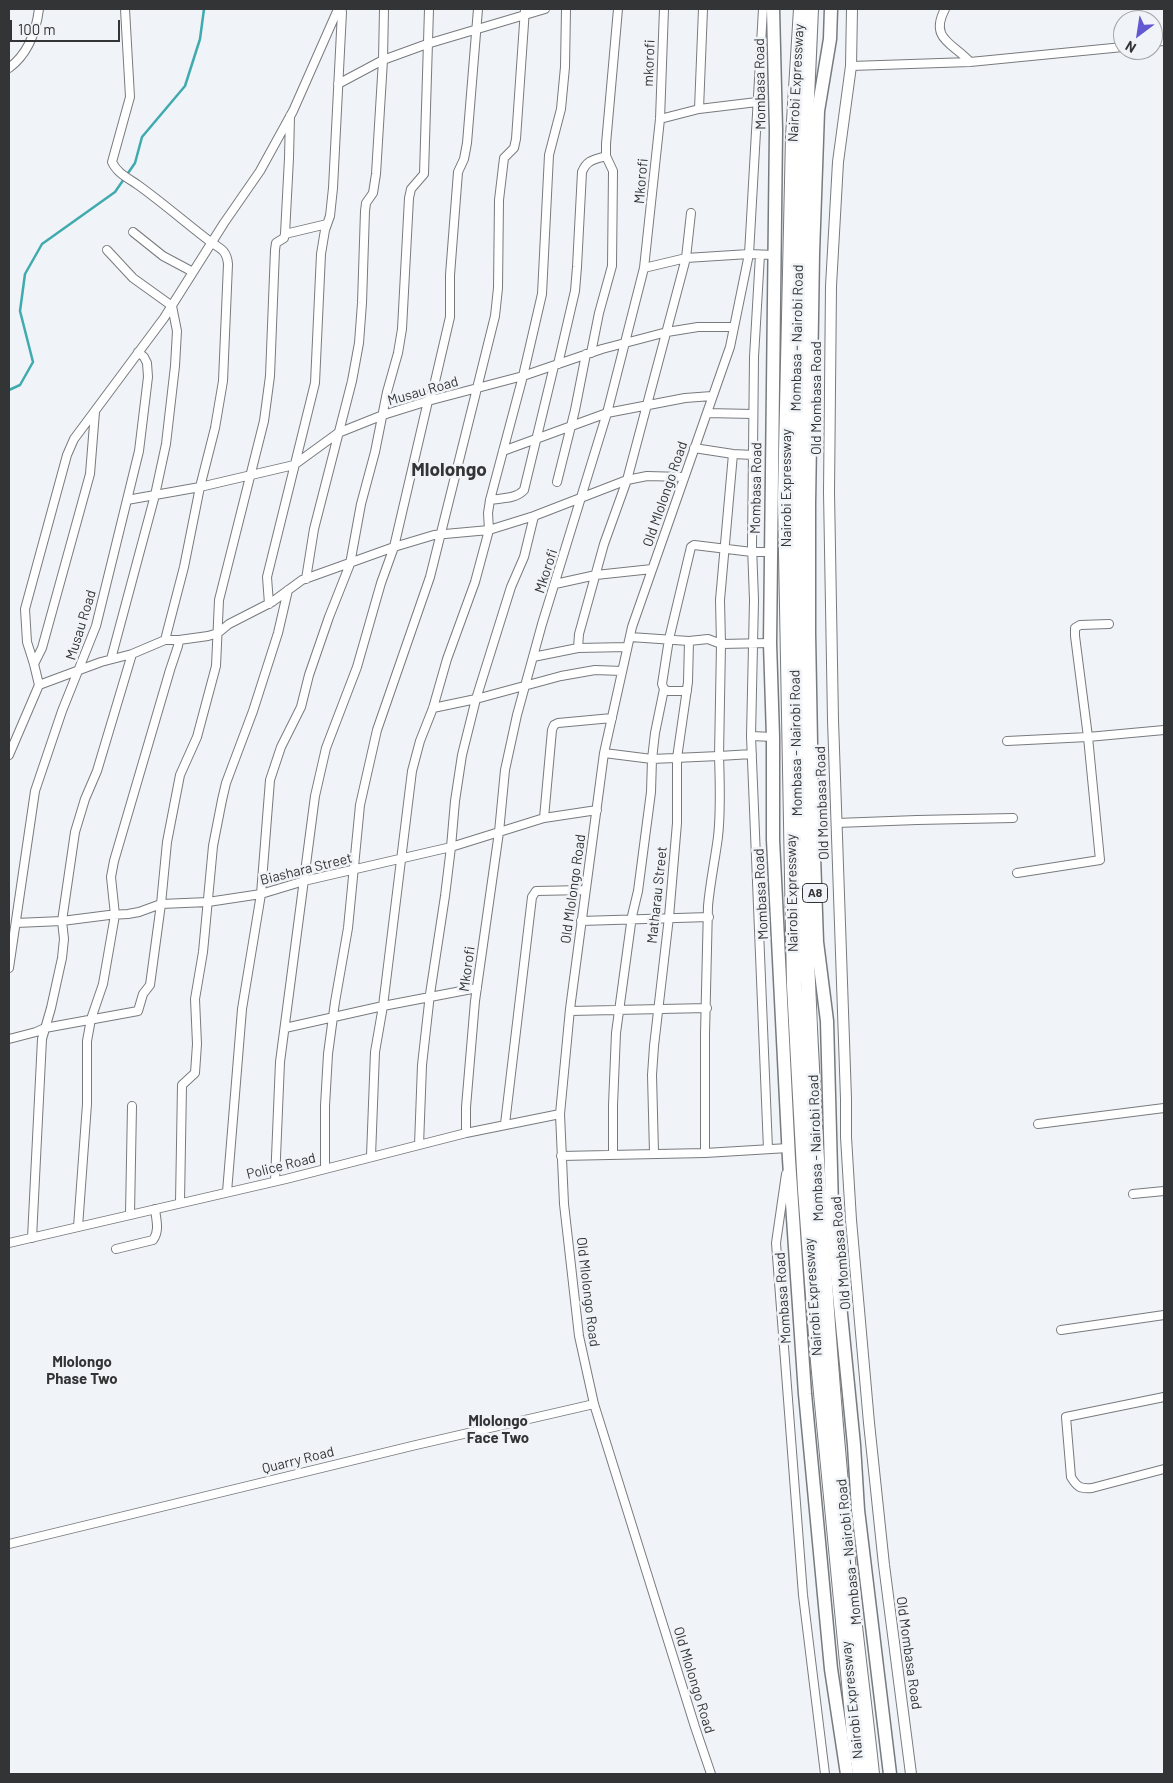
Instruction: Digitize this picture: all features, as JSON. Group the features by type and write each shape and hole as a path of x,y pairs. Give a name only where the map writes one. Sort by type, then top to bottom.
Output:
{"highway":[{"name":"Mombasa Road","path":"773,9 776,130 770,552 773,840 788,1153 805,1394 831,1669 847,1774"},
{"name":"Nairobi Expressway","path":"800,9 792,137 785,498 794,985 805,1189 818,1362 854,1735 860,1774"},
{"name":"Nairobi Expressway","path":"811,9 804,150 797,461 800,721 806,939 830,1352 844,1521 872,1774"},
{"name":"Mombasa - Nairobi Road","path":"831,9 830,39 818,111 813,253 809,504 812,799 817,942 827,1022 832,1208 837,1274 854,1445 858,1510 890,1774"}],"street":[{"path":"9,68 19,61 26,51 38,18 39,9"},
{"path":"125,9 130,97 112,162 114,167 223,250 227,256 228,273 222,381 215,428 200,487 184,567 165,640"},
{"path":"269,604 267,577 315,383 321,254 334,188 342,12 340,9"},
{"path":"9,755 39,685 27,642 24,610 66,455 74,439 172,306 260,171 290,116 340,9"},
{"path":"306,579 314,529 352,380 359,342 365,211 366,203 373,193 376,174 384,9"},
{"path":"227,1192 242,1009 261,894 270,780 301,707 309,675 350,564 360,504 375,452 387,392 398,353 402,329 409,198 411,189 424,174 429,9"},
{"path":"276,1181 280,1062 315,796 326,748 357,668 381,583 394,547 428,401 433,390 450,317 450,275 458,172 464,159 467,143 478,9"},
{"path":"338,84 383,60 427,44 525,12 545,9"},
{"path":"371,1156 375,1052 383,1006 412,770 420,741 433,708 447,658 476,582 488,530 490,500 523,376 542,294 549,155 560,109 565,67 566,9"},
{"path":"557,482 612,266 613,171 606,156 618,9"},
{"name":"mkorofi","path":"660,119 664,9"},
{"path":"699,109 703,9"},
{"name":"Old Mlolongo Road","path":"711,1774 594,1404 579,1336 564,1204 560,1114 581,920 604,752 630,637 730,347 749,254 763,9"},
{"name":"Old Mombasa Road","path":"852,9 851,66 838,162 831,314 830,556 846,1137 851,1220 884,1564 911,1774"},
{"path":"946,9 939,22 939,30 943,38 970,62"},
{"path":"325,1168 325,1106 333,1018 348,928 360,805 377,730 430,577 495,316 498,288 499,200 504,158 514,148 516,139 525,12"},
{"path":"851,66 970,62 1113,48"},
{"path":"660,119 699,109 757,102"},
{"path":"9,1039 45,1028 140,1010 143,994 150,985 167,842 180,774 197,737 216,666 219,600 264,421 270,376 272,295 276,243 284,238 285,234 290,158 290,116"},
{"name":"Mkorofi","path":"466,1133 466,1107 477,988 499,832 505,770 532,657 607,414 644,268 660,119"},
{"path":"490,500 513,497 524,490 575,291 582,172 585,165 591,160 606,156"},
{"path":"578,648 579,634 604,544 628,480 667,332 686,258 691,213"},
{"path":"285,234 327,224"},
{"path":"133,232 163,256 193,272"},
{"path":"107,250 133,278 172,306 177,331 173,394 166,444 155,495 111,659"},
{"path":"644,268 686,258 749,254 774,255"},
{"path":"760,255 754,357 752,552 754,600 751,736 768,1149"},
{"name":"Musau Road","path":"127,500 200,487 294,465 338,433 383,415 523,376 626,343 667,332 698,327 734,327"},
{"name":"Musau Road","path":"9,968 35,791 62,711 96,626 139,451 148,363 144,356 138,352"},
{"path":"503,451 607,414 685,398 712,396"},
{"path":"34,664 42,648 90,474 95,412"},
{"path":"707,413 753,414"},
{"path":"694,448 753,455"},
{"path":"705,1153 709,887 718,839 720,815 720,600 733,454"},
{"path":"39,685 111,659 132,654 165,640 179,640 218,633 229,624 269,604 306,579 394,547 441,534 488,530 534,516 628,480 647,476 684,478"},
{"path":"418,1145 422,1065 429,997 451,847 462,755 476,699 512,587 524,557 534,516"},
{"name":"Matharau Street","path":"613,1154 614,1057 632,920 638,891 651,792 656,722 664,688 662,684 669,639 691,547 694,545 724,548"},
{"path":"724,548 752,552 770,552"},
{"path":"555,584 596,575 652,569"},
{"path":"180,1202 182,1085 195,1073 197,1044 195,999 203,952 213,846 226,783 254,711 278,633 288,590"},
{"path":"1017,873 1100,860 1075,628 1080,625 1109,624"},
{"path":"630,637 689,641 708,639 721,644 770,643"},
{"path":"78,1227 87,1104 88,1041 92,1018 103,984 115,915 111,877 114,861 179,640"},
{"name":"Matharau Street","path":"654,1153 652,1075 669,917 677,823 677,758 687,691 689,641"},
{"path":"532,657 578,648 628,647"},
{"path":"32,1238 36,1173 37,1105 42,1039 62,958 64,939 62,921 75,832 85,799 97,771 132,654"},
{"path":"433,708 594,670 622,671"},
{"path":"664,688 668,691 687,691"},
{"path":"544,818 554,725 558,723 612,718"},
{"path":"1007,741 1088,737 1164,730"},
{"path":"751,736 773,737"},
{"path":"604,752 652,759 752,754"},
{"name":"Biashara Street","path":"16,923 62,921 115,915 139,912 161,904 208,902 261,894 304,881 451,847 544,818 597,810"},
{"path":"836,823 1013,818"},
{"path":"505,1124 532,897 536,892 546,890 585,890"},
{"path":"581,920 709,917"},
{"path":"285,1028 383,1006 477,988"},
{"path":"570,1011 707,1008"},
{"path":"130,1214 132,1106"},
{"path":"1038,1124 1164,1108"},
{"name":"Police Road","path":"9,1243 276,1181 466,1133 560,1114"},
{"path":"561,1156 705,1153 768,1149 788,1153 776,1243 803,1595 825,1774"},
{"path":"1132,1194 1164,1190"},
{"path":"116,1249 153,1240 157,1236 158,1229 155,1209"},
{"path":"1061,1330 1164,1315"},
{"path":"1164,1397 1066,1417 1071,1477 1076,1486 1092,1488 1164,1469"},
{"name":"Quarry Road","path":"9,1544 416,1445 594,1404"}],"waterway":[{"path":"9,390 20,385 33,362 20,311 25,274 42,244 115,192 135,163 142,137 185,86 200,39 204,9"}],"district":[{"name":"Mlolongo","path":"449,470"},
{"name":"Mlolongo Phase Two","path":"82,1370"},
{"name":"Mlolongo Face Two","path":"498,1430"}]}
